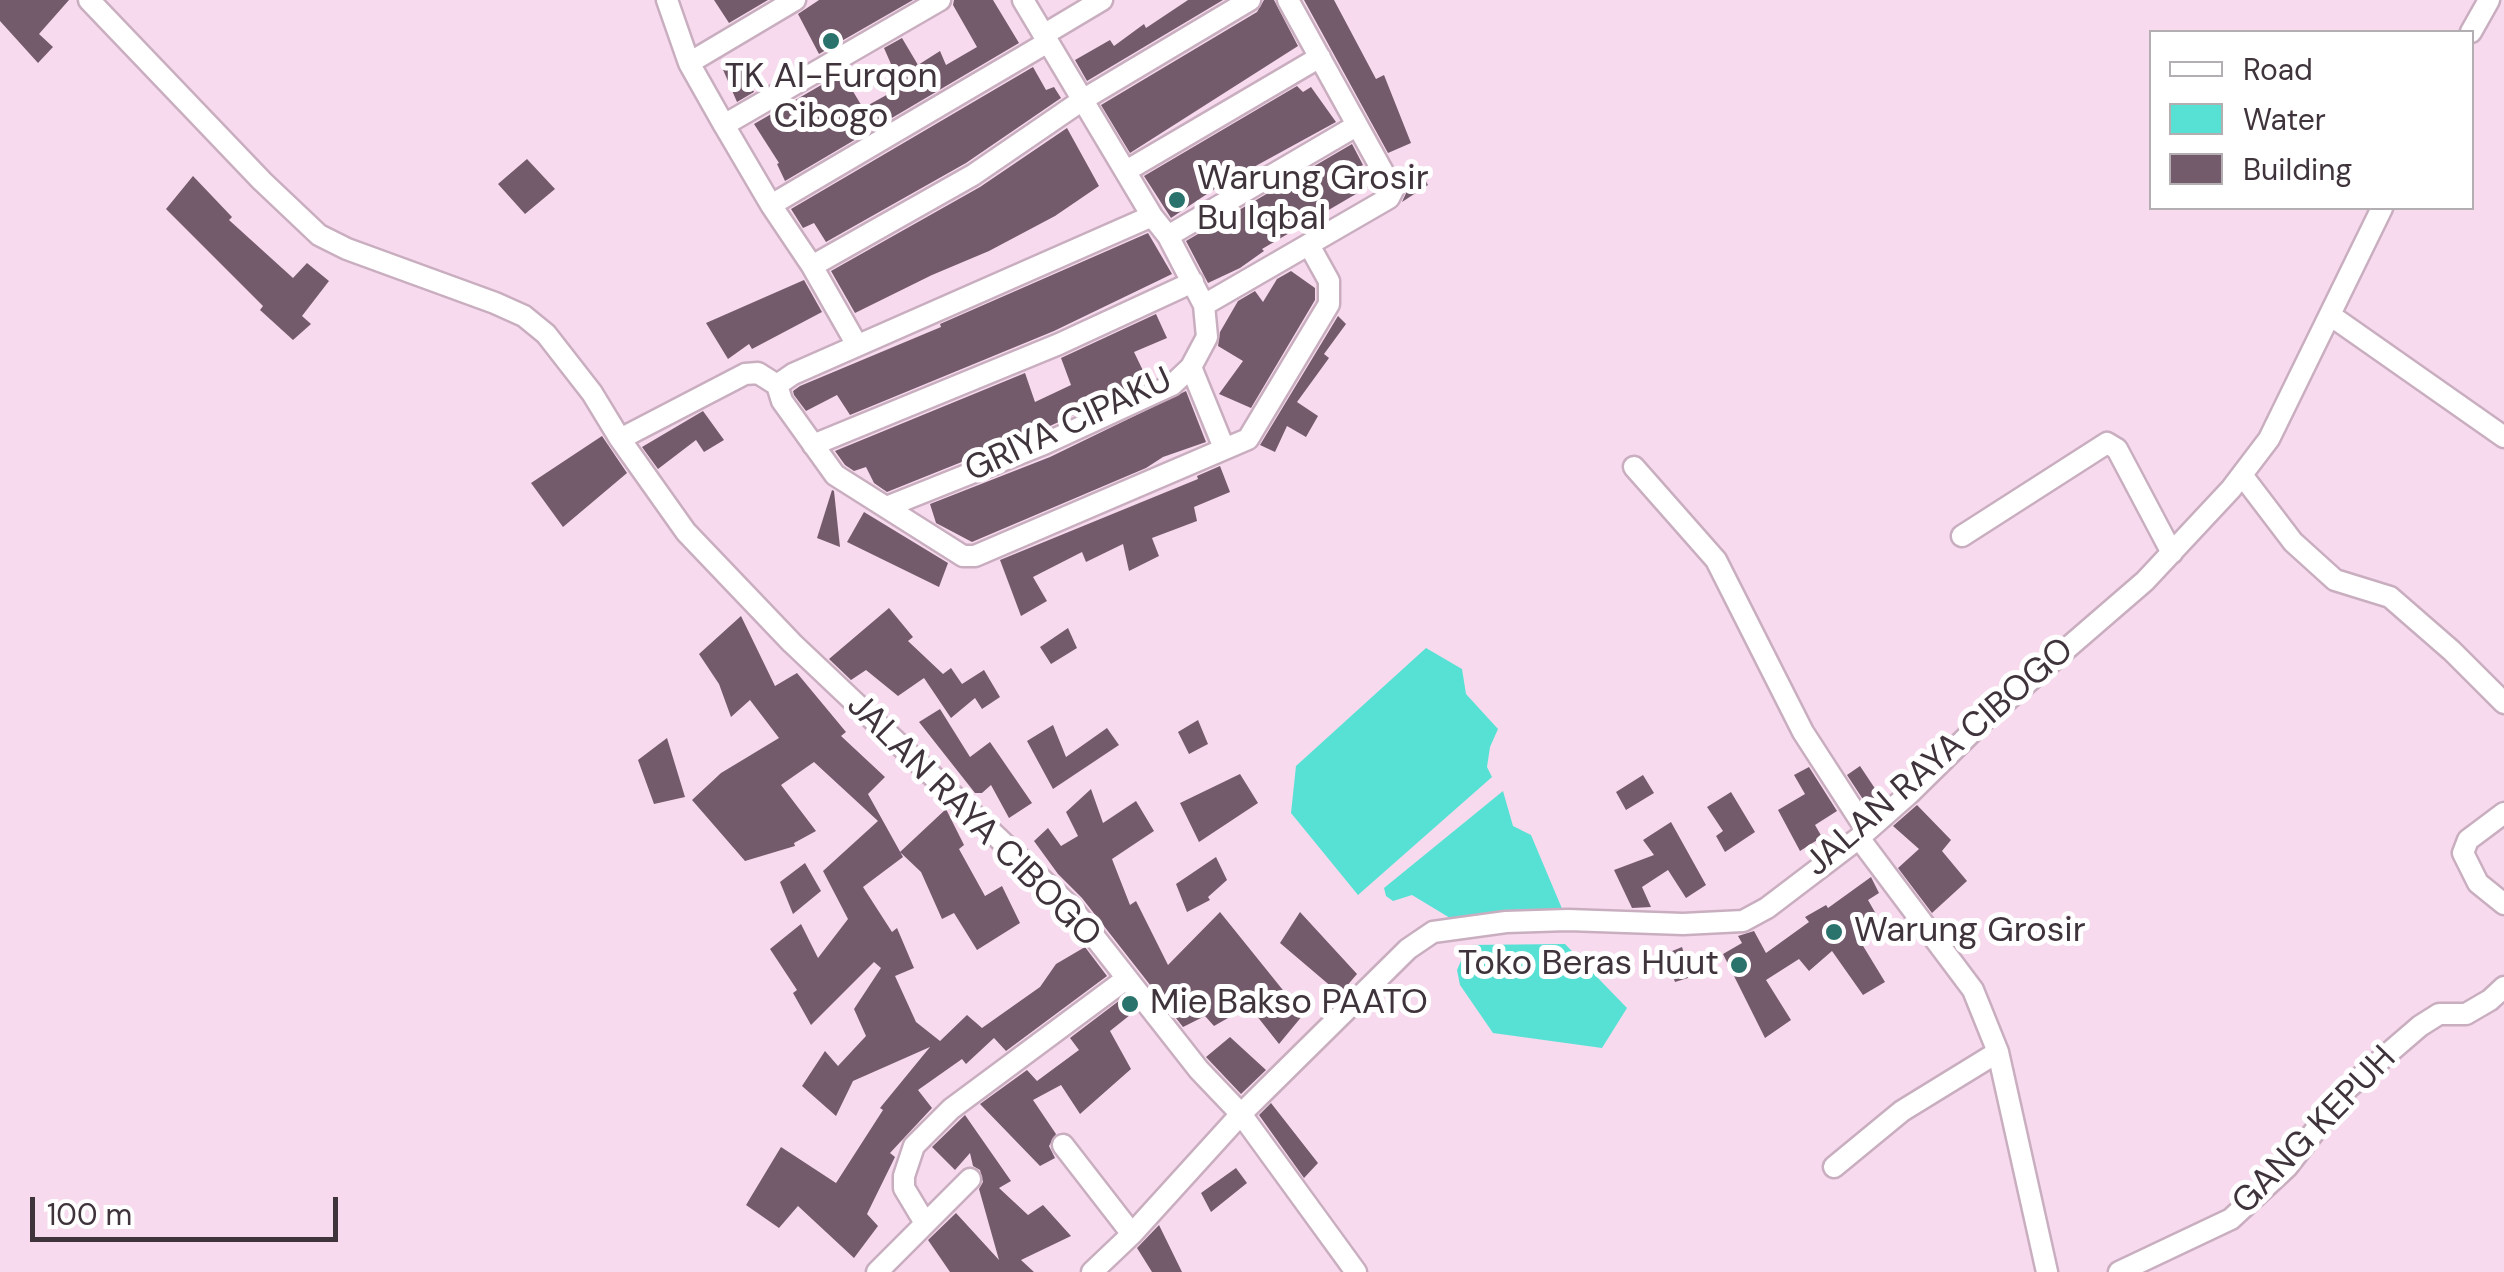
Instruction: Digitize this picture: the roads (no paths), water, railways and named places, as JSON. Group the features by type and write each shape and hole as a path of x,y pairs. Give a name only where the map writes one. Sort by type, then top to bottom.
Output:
{"street":[{"name":"JALAN RAYA CIBOGO","path":"89,0 319,235 346,249 460,288 535,324 557,345 686,532 792,643 1071,907 1199,1070 1242,1114 1408,949 1433,932 1506,922 1743,921 1863,835 1982,721 2145,581 2242,475 2269,439 2381,210"},
{"path":"668,0 689,63 857,345"},
{"path":"689,63 794,0"},
{"path":"724,125 940,0"},
{"path":"1024,0 1152,216 1168,236 1204,306 1391,196 1393,188 1288,0"},
{"path":"771,205 1102,0"},
{"path":"812,266 972,174 1084,99 1250,0"},
{"path":"2472,30 2488,0"},
{"path":"1126,171 1320,56"},
{"path":"1168,236 1356,126"},
{"path":"777,385 857,345 1152,216"},
{"path":"620,439 745,374 758,373 777,385 782,401 834,474 963,556 975,556 1241,444 1256,430 1329,304 1329,280 1309,245"},
{"path":"813,445 1043,351 1193,282"},
{"name":"GRIYA CIPAKU","path":"889,506 1044,444 1172,385 1190,367 1207,336 1204,306"},
{"path":"2330,315 2504,437"},
{"path":"1190,367 1224,448"},
{"path":"1962,536 2107,443 2117,449 2172,552"},
{"path":"1634,466 1716,560 1803,732 1863,835 1972,990 1998,1052 2046,1272"},
{"path":"2242,475 2293,542 2336,580 2390,597 2504,703"},
{"path":"2504,813 2468,840 2464,853 2478,883 2504,904"},
{"path":"925,1223 904,1188 914,1146 951,1109 1126,979"},
{"name":"GANG KEPUH","path":"2120,1272 2232,1218 2287,1168 2348,1088 2405,1038 2439,1014 2466,1014 2504,987"},
{"path":"1834,1167 1902,1111 1998,1052"},
{"path":"1092,1272 1242,1114 1356,1272"},
{"path":"1063,1145 1132,1234"},
{"path":"877,1272 970,1179"}],"water":[{"path":"1426,648 1462,669 1466,694 1498,729 1487,767 1492,777 1358,895 1291,813 1296,766"},
{"path":"1503,791 1513,826 1531,835 1563,911 1455,921 1412,895 1393,901 1386,896 1384,888"},
{"path":"1565,944 1627,1008 1602,1048 1493,1033 1460,985 1457,970 1468,945"}],"place":[{"name":"TK Al-Furqon Cibogo","path":"831,41"},
{"name":"Warung Grosir Bu Iqbal","path":"1177,200"},
{"name":"Warung Grosir","path":"1834,932"},
{"name":"Toko Beras Huut","path":"1739,965"},
{"name":"Mie Bakso PAATO","path":"1130,1004"}]}
